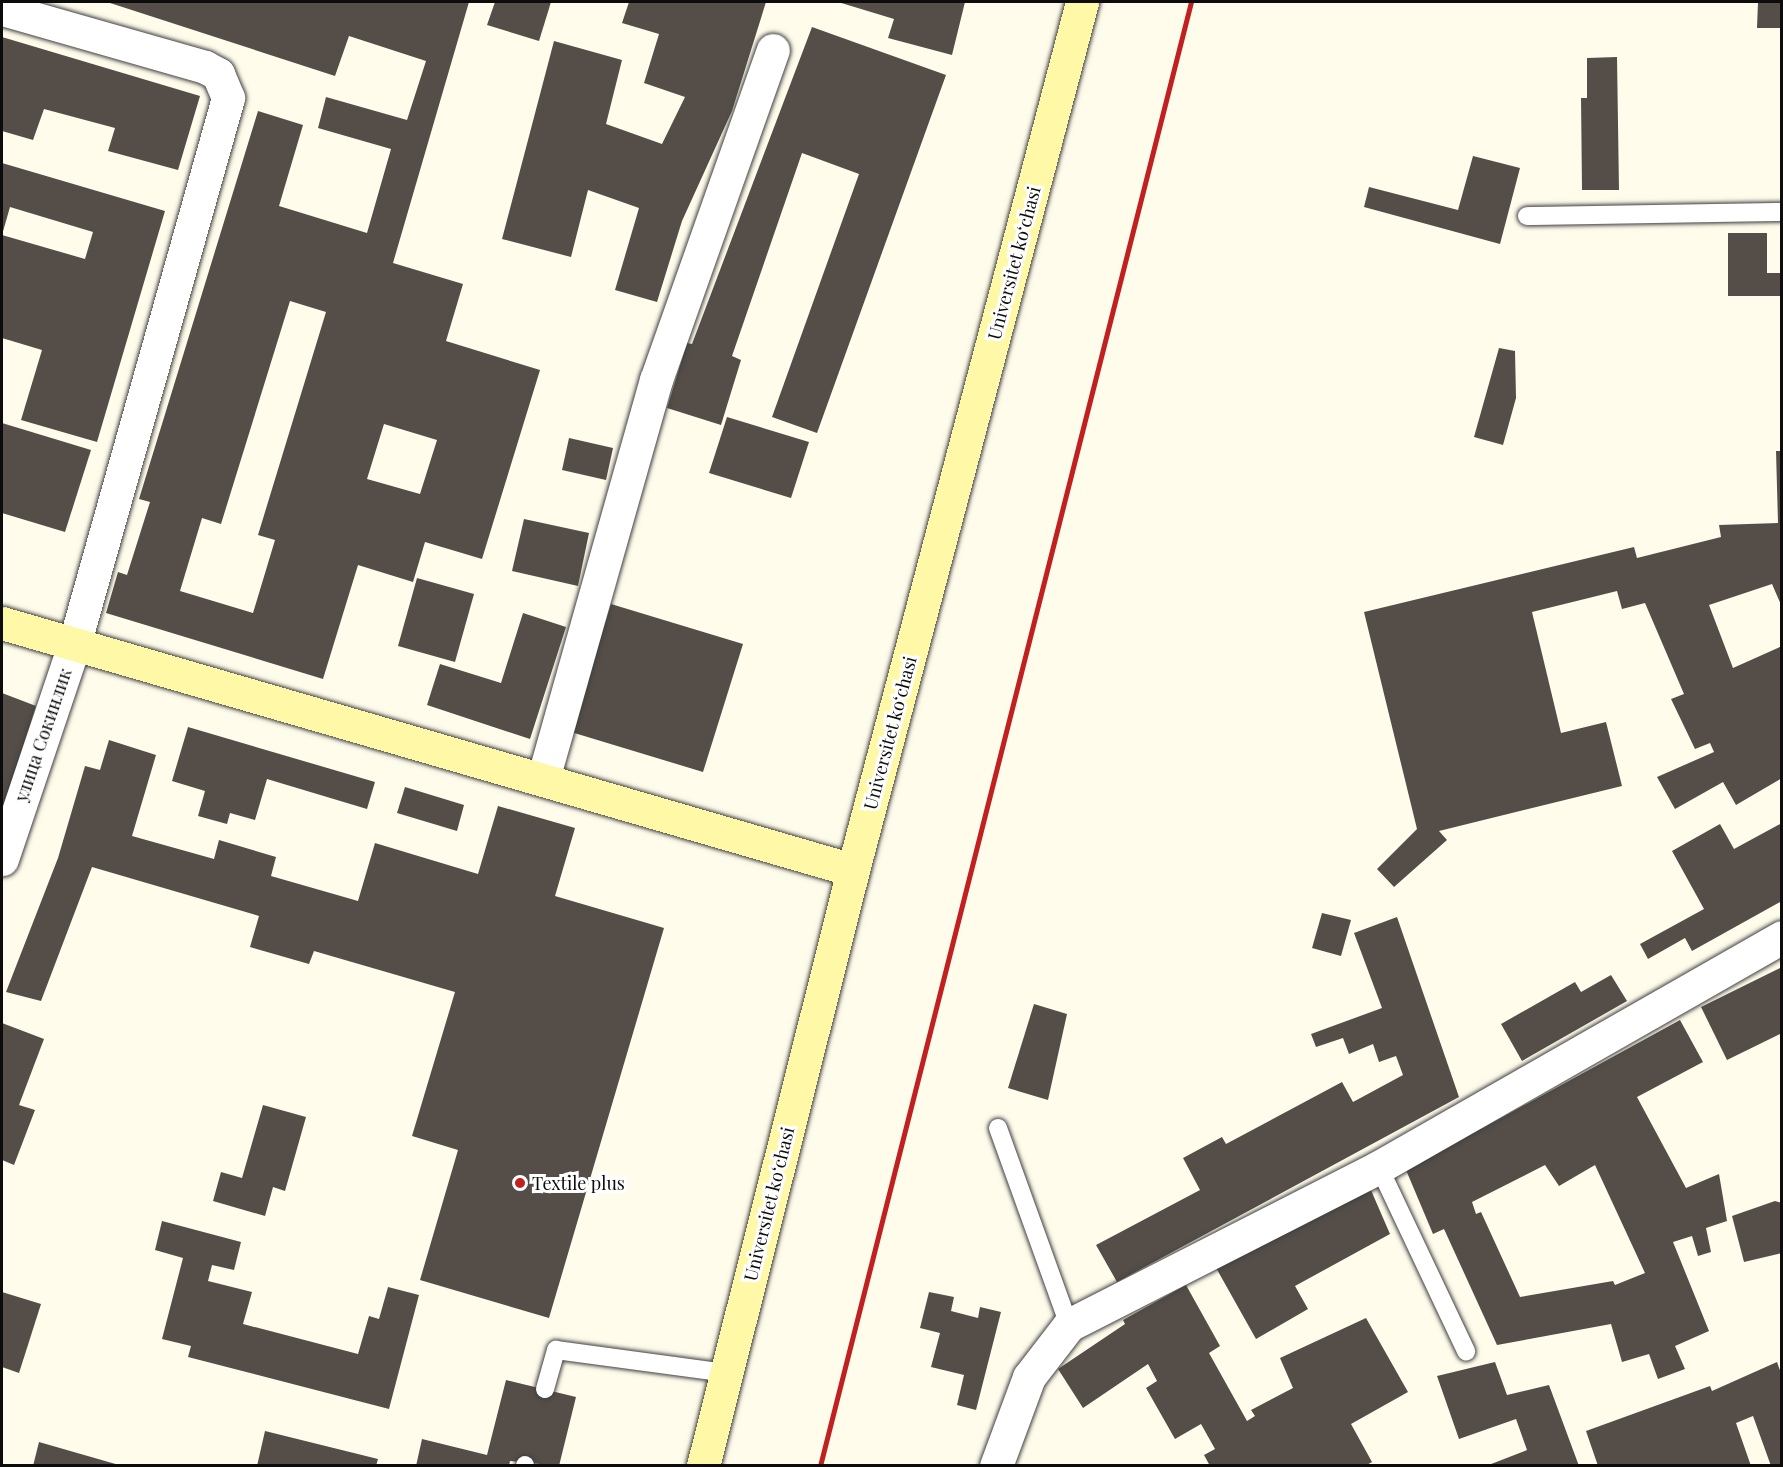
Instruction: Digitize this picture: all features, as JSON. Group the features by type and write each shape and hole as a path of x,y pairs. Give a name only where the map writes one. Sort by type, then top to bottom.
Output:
{"main road":[{"name":"Universitet kо‘chasi","path":"703,1466 854,870 1083,2"},
{"path":"2,623 854,870"}],"street":[{"name":"улица Сокинлик","path":"2,9 46,12 205,67 218,74 228,99 74,645 2,859"},
{"path":"543,779 656,380 773,50"},
{"path":"996,1466 1029,1377 1069,1325 1379,1167 1782,937"}],"lane":[{"path":"1527,216 1782,212"},
{"path":"998,1128 1069,1325"},
{"path":"1379,1167 1466,1351"},
{"path":"545,1389 556,1350 727,1373"}],"building":[{"path":"107,2 469,2 393,263 463,284 446,341 540,370 482,559 425,542 413,582 358,565 323,679 106,613 118,572 127,575 150,502 139,499 258,111 303,125 279,206 367,233 391,149 318,128 326,97 407,120 426,61 349,36 335,76","holes":["290,301 326,312 258,535 275,540 253,613 180,591 202,518 221,524","384,424 437,440 420,494 367,479"]},
{"path":"495,2 551,2 539,41 487,25"},
{"path":"629,2 766,2 732,111 682,221 657,302 615,290 639,208 588,190 571,257 502,239 554,41 622,60 606,124 662,144 685,97 644,83 659,34 622,23"},
{"path":"838,2 965,2 952,55 888,38 894,19"},
{"path":"1758,2 1782,2 1782,28 1757,28"},
{"path":"812,27 946,75 817,433 772,417 859,174 802,153 732,356 741,360 721,425 667,408 687,343 692,344"},
{"path":"2,37 200,96 178,170 108,151 115,128 44,109 33,140 2,131"},
{"path":"1617,57 1619,190 1582,190 1581,98 1587,98 1587,58"},
{"path":"1473,156 1520,168 1500,244 1364,207 1369,187 1458,210"},
{"path":"2,163 165,211 97,442 21,420 42,350 2,338 2,235","holes":["10,207 93,232 85,259 2,235"]},
{"path":"1728,233 1767,233 1767,273 1782,273 1782,296 1728,296"},
{"path":"1499,348 1515,351 1516,398 1503,445 1474,437"},
{"path":"727,417 809,442 791,498 709,473"},
{"path":"2,423 91,450 65,532 2,513"},
{"path":"569,438 613,448 606,480 562,470"},
{"path":"1776,451 1782,451 1782,607 1772,584 1709,605 1733,668 1782,646 1782,778 1736,805 1723,782 1675,809 1657,777 1714,752 1710,743 1695,749 1671,699 1684,694 1645,603 1622,609 1617,591 1532,612 1561,733 1606,722 1622,786 1439,831 1447,840 1394,887 1377,869 1417,829 1364,612 1634,547 1637,558 1721,537 1719,525 1778,523"},
{"path":"524,519 589,533 578,586 512,571"},
{"path":"417,578 474,594 455,662 398,646"},
{"path":"611,604 743,644 703,772 571,732"},
{"path":"523,613 566,627 530,739 427,705 440,664 501,683"},
{"path":"2,693 36,706 2,811"},
{"path":"188,727 375,782 367,809 267,779 255,820 230,813 227,824 198,816 205,791 172,781"},
{"path":"109,740 156,755 132,836 214,859 219,840 276,857 271,876 358,901 375,843 478,874 498,806 575,828 555,896 664,928 549,1318 420,1280 458,1150 412,1136 455,992 314,951 309,964 250,947 259,916 92,867 41,1001 6,992 58,858 85,766 100,770"},
{"path":"405,787 464,805 457,831 397,813"},
{"path":"1782,823 1782,901 1692,951 1685,938 1648,959 1640,944 1704,909 1672,851 1720,824 1734,849"},
{"path":"1322,913 1351,920 1341,956 1312,948"},
{"path":"1397,917 1459,1097 1117,1282 1096,1245 1200,1190 1183,1158 1222,1137 1226,1144 1342,1082 1353,1102 1403,1075 1396,1056 1379,1062 1373,1044 1349,1054 1343,1038 1316,1047 1311,1034 1382,1008 1354,933"},
{"path":"1782,967 1782,1033 1727,1060 1701,1007"},
{"path":"1611,975 1627,1001 1522,1061 1501,1024 1575,982 1581,992"},
{"path":"1034,1004 1067,1014 1048,1100 1008,1088"},
{"path":"1680,1020 1703,1062 1637,1097 1686,1188 1719,1174 1727,1221 1706,1228 1711,1252 1698,1256 1692,1236 1673,1242 1709,1331 1675,1346 1685,1369 1658,1379 1649,1354 1622,1362 1611,1324 1497,1345 1444,1229 1433,1234 1406,1170","holes":["1545,1165 1559,1186 1595,1165 1645,1273 1615,1285 1613,1281 1520,1297 1481,1212 1476,1214 1472,1202"]},
{"path":"2,1023 44,1039 19,1105 35,1110 14,1165 2,1160"},
{"path":"263,1105 306,1117 285,1191 273,1187 265,1216 213,1201 221,1172 242,1178"},
{"path":"1367,1181 1390,1234 1295,1286 1308,1309 1256,1339 1215,1266"},
{"path":"1775,1201 1782,1203 1782,1253 1744,1262 1732,1216"},
{"path":"162,1221 241,1242 234,1270 212,1265 208,1281 252,1292 243,1324 358,1354 369,1316 379,1319 388,1287 419,1295 389,1409 188,1357 191,1346 162,1339 183,1258 155,1250"},
{"path":"1186,1285 1220,1346 1209,1353 1247,1421 1255,1416 1251,1410 1293,1388 1280,1358 1366,1318 1408,1392 1351,1424 1372,1462 1365,1466 1210,1466 1204,1455 1215,1449 1201,1424 1175,1439 1146,1388 1157,1381 1148,1364 1083,1408 1058,1369 1125,1324 1123,1320"},
{"path":"2,1292 41,1304 19,1373 2,1367"},
{"path":"929,1292 954,1297 951,1311 978,1318 980,1307 1001,1312 976,1410 957,1405 964,1375 931,1367 940,1333 920,1328"},
{"path":"1495,1362 1507,1395 1549,1385 1579,1466 1486,1466 1527,1450 1516,1419 1459,1439 1437,1376"},
{"path":"1777,1362 1782,1376 1782,1466 1771,1466 1753,1416 1736,1423 1751,1466 1598,1466 1586,1431 1710,1386 1712,1391"},
{"path":"506,1380 576,1397 559,1466 510,1461 509,1466 416,1466 422,1439 487,1455"},
{"path":"265,1431 378,1459 376,1466 257,1466"},
{"path":"39,1442 119,1465 119,1466 33,1466"}],"railway":[{"path":"820,1466 1191,2"}],"place":[{"name":"Textile plus","path":"520,1183"}]}
